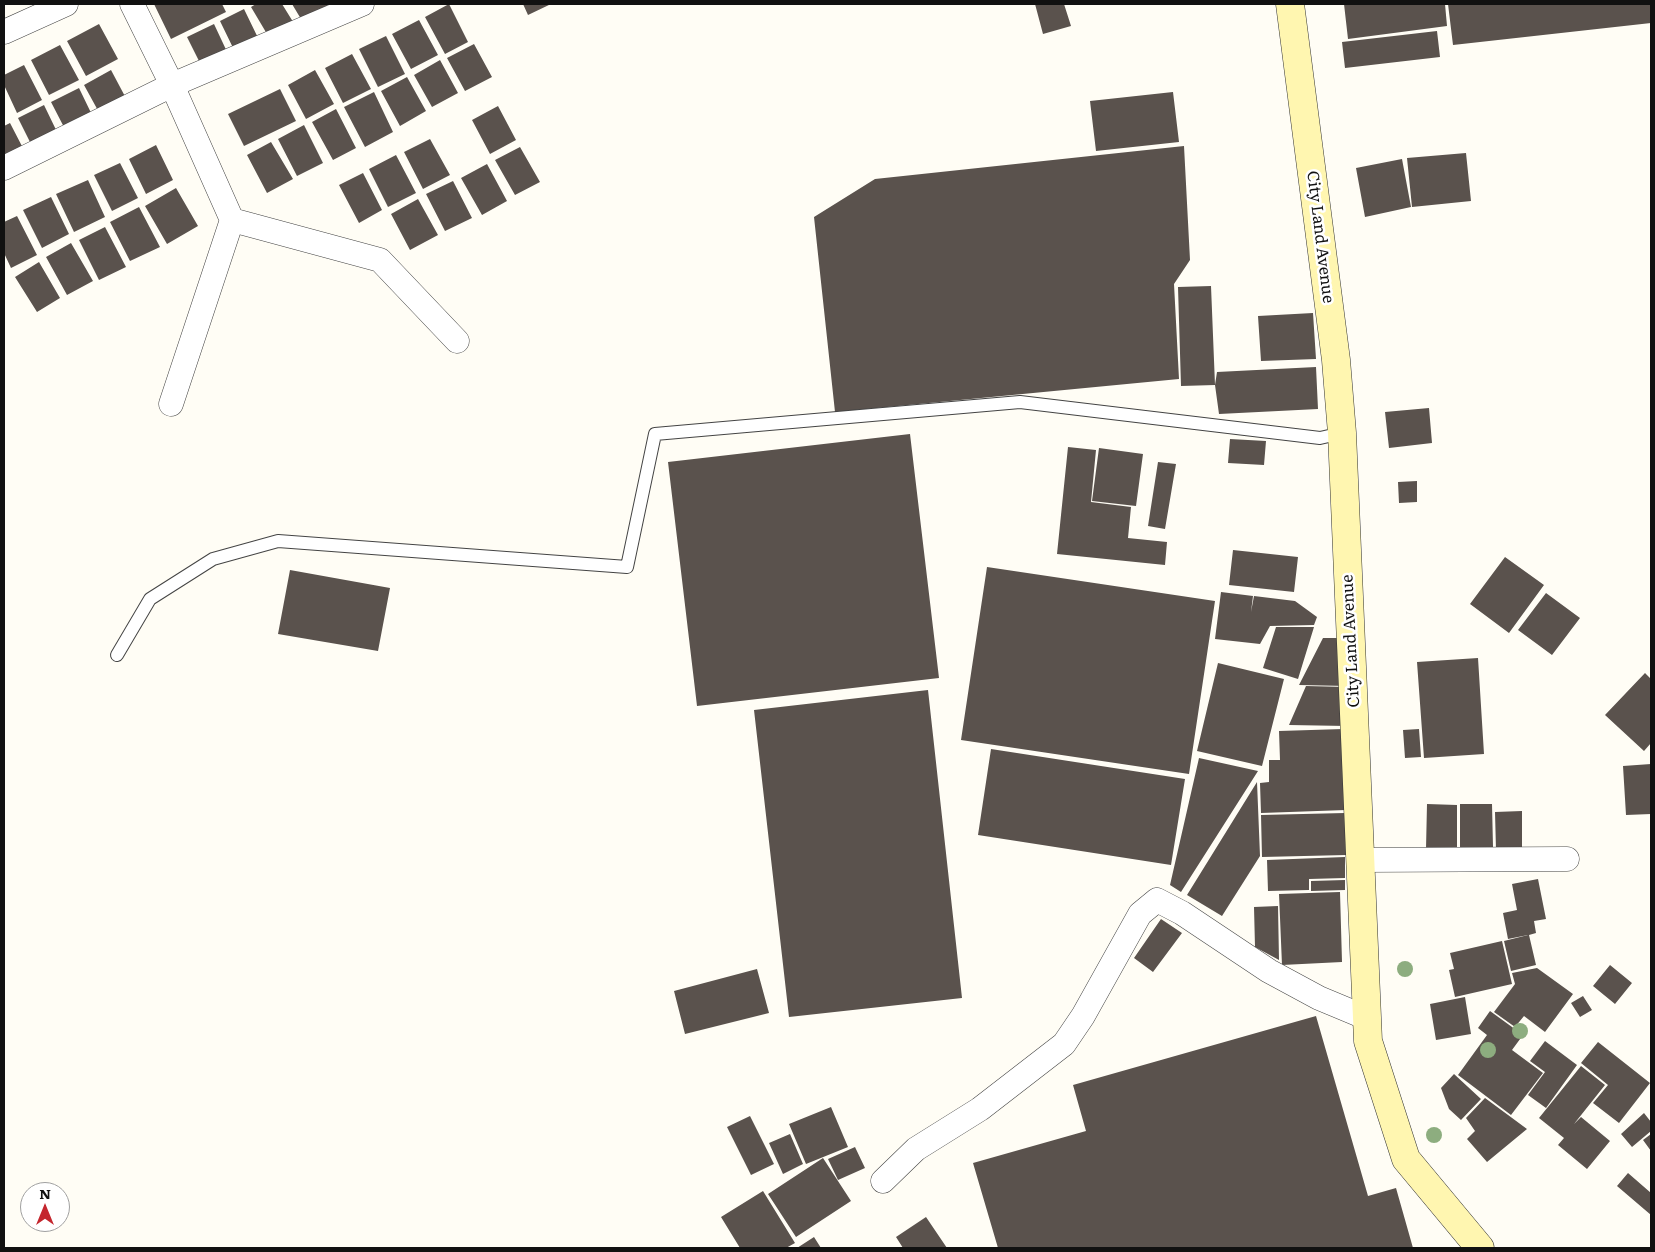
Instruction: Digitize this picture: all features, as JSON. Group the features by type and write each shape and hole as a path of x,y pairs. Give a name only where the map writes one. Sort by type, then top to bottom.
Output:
{"street":[{"path":"4,32 66,4"},
{"path":"132,4 172,86 232,220 171,404"},
{"path":"4,168 172,86 362,4"},
{"name":"City Land Avenue","path":"1290,4 1336,360 1342,433 1368,1041 1406,1159 1480,1248"},
{"path":"232,220 380,260 457,341"},
{"path":"1361,860 1567,859"},
{"path":"883,1181 916,1149 980,1109 1064,1044 1083,1016 1140,914 1157,900 1182,913 1269,971 1319,998 1367,1018"}],"lane":[{"path":"116,655 150,599 213,559 278,541 627,568 655,434 1020,402 1320,438 1342,433"}],"building":[{"path":"154,4 222,4 226,12 171,39"},
{"path":"256,4 282,4 295,25 270,39 251,7"},
{"path":"292,4 326,4 330,9 304,24"},
{"path":"449,4 468,42 445,54 425,17"},
{"path":"523,4 551,4 528,15"},
{"path":"1035,4 1064,4 1071,26 1043,34"},
{"path":"1344,4 1445,4 1447,26 1348,39"},
{"path":"1448,4 1651,4 1651,23 1453,45"},
{"path":"244,9 260,42 236,54 220,21"},
{"path":"419,20 438,55 411,69 392,34"},
{"path":"99,24 118,59 86,76 67,41"},
{"path":"214,24 229,56 203,69 187,37"},
{"path":"1437,31 1440,57 1345,68 1342,42"},
{"path":"386,36 405,74 378,87 359,49"},
{"path":"474,44 492,77 465,91 447,58"},
{"path":"60,45 79,80 49,95 31,60"},
{"path":"352,54 371,89 343,103 325,68"},
{"path":"440,60 458,93 432,107 414,75"},
{"path":"24,65 42,100 17,113 4,85 4,75"},
{"path":"111,70 128,102 101,116 84,85"},
{"path":"315,70 334,104 306,119 288,85"},
{"path":"407,77 426,111 400,126 381,91"},
{"path":"79,88 94,119 67,133 51,102"},
{"path":"280,89 296,121 244,146 228,114"},
{"path":"374,92 393,132 365,147 344,107"},
{"path":"1173,92 1179,142 1096,151 1090,101"},
{"path":"44,105 59,136 33,148 18,118"},
{"path":"498,106 516,140 490,154 472,120"},
{"path":"336,109 356,148 333,160 312,122"},
{"path":"10,123 25,152 4,162 4,126"},
{"path":"304,125 323,163 297,176 278,139"},
{"path":"430,139 450,175 423,189 404,152"},
{"path":"271,142 293,179 267,193 247,155"},
{"path":"156,145 173,180 146,194 129,159"},
{"path":"1184,146 1190,260 1174,284 1179,379 835,412 814,217 875,179"},
{"path":"520,147 540,182 515,195 495,160"},
{"path":"1466,153 1471,201 1412,207 1407,158"},
{"path":"396,155 416,193 388,207 369,169"},
{"path":"1402,159 1411,207 1365,217 1356,168"},
{"path":"120,163 138,198 112,211 94,175"},
{"path":"487,164 507,201 482,215 461,178"},
{"path":"363,173 382,210 359,223 339,185"},
{"path":"88,180 105,217 74,232 56,194"},
{"path":"453,181 472,218 445,231 426,194"},
{"path":"176,188 198,226 167,244 145,206"},
{"path":"51,197 69,234 42,248 23,210"},
{"path":"418,199 438,235 410,250 391,214"},
{"path":"139,207 160,247 130,261 110,222"},
{"path":"17,216 37,255 11,268 4,253 4,222"},
{"path":"105,227 126,267 99,280 79,240"},
{"path":"71,243 93,281 67,295 46,257"},
{"path":"39,262 60,298 37,312 15,277"},
{"path":"1211,286 1215,385 1181,386 1178,287"},
{"path":"1313,313 1316,359 1261,361 1258,316"},
{"path":"1316,367 1318,409 1219,414 1215,385 1217,372"},
{"path":"1429,408 1432,443 1389,448 1385,412"},
{"path":"910,434 939,678 697,706 668,462"},
{"path":"1230,439 1266,441 1264,465 1228,463"},
{"path":"1068,447 1096,450 1091,502 1131,507 1128,538 1167,542 1165,565 1057,554"},
{"path":"1099,448 1143,454 1136,506 1092,501"},
{"path":"1158,462 1176,464 1165,529 1148,526"},
{"path":"1417,481 1417,502 1399,503 1398,482"},
{"path":"1233,550 1298,557 1294,592 1229,585"},
{"path":"1505,557 1544,585 1509,633 1470,604"},
{"path":"987,567 1215,601 1189,774 961,740"},
{"path":"290,570 390,588 378,651 278,634"},
{"path":"1221,592 1253,596 1251,612 1254,596 1295,601 1317,617 1314,625 1270,626 1260,644 1215,639"},
{"path":"1546,593 1580,618 1552,655 1518,630"},
{"path":"1276,627 1314,627 1298,679 1263,668"},
{"path":"1323,638 1348,638 1347,686 1299,685"},
{"path":"1478,658 1484,754 1424,758 1417,662"},
{"path":"1218,663 1284,679 1262,766 1197,751"},
{"path":"1645,673 1651,679 1651,743 1644,751 1605,715"},
{"path":"1306,686 1347,687 1347,726 1289,725"},
{"path":"928,690 962,998 789,1017 754,710"},
{"path":"1343,729 1346,810 1261,813 1260,783 1269,782 1269,760 1280,760 1279,731"},
{"path":"1419,729 1421,757 1405,758 1403,730"},
{"path":"991,749 1185,779 1171,865 978,835"},
{"path":"1199,758 1258,771 1181,892 1170,885"},
{"path":"1651,764 1651,814 1626,815 1623,766"},
{"path":"1257,782 1260,856 1222,916 1187,895"},
{"path":"1427,804 1457,805 1457,849 1426,849"},
{"path":"1460,804 1492,804 1493,847 1460,848"},
{"path":"1522,811 1522,850 1496,850 1495,812"},
{"path":"1345,813 1346,855 1262,857 1261,815"},
{"path":"1345,857 1345,878 1309,879 1309,890 1268,891 1267,860"},
{"path":"1538,879 1546,919 1534,921 1536,933 1529,935 1536,965 1511,971 1504,941 1528,935 1508,939 1503,913 1517,910 1512,884"},
{"path":"1345,880 1345,890 1311,891 1311,881"},
{"path":"1340,892 1342,962 1282,965 1279,894"},
{"path":"1278,906 1279,960 1255,947 1254,907"},
{"path":"1161,919 1182,933 1153,972 1134,958"},
{"path":"1502,941 1512,984 1455,997 1449,970 1454,969 1450,953"},
{"path":"1610,965 1632,983 1615,1004 1593,986"},
{"path":"1537,968 1573,994 1545,1032 1524,1016 1515,1027 1494,1012 1515,984 1512,973"},
{"path":"757,969 769,1013 685,1034 674,991"},
{"path":"1583,996 1592,1010 1580,1017 1571,1003"},
{"path":"1465,997 1471,1034 1436,1040 1430,1004"},
{"path":"1490,1011 1523,1035 1512,1050 1543,1073 1511,1115 1458,1075 1487,1035 1478,1028"},
{"path":"1316,1016 1368,1196 1396,1188 1413,1248 998,1248 973,1163 1086,1131 1073,1085"},
{"path":"1545,1041 1577,1065 1546,1108 1528,1095 1545,1072 1530,1061"},
{"path":"1598,1042 1650,1083 1619,1123 1593,1103 1608,1085 1581,1063"},
{"path":"1581,1066 1605,1085 1574,1124 1581,1117 1610,1141 1587,1169 1558,1145 1564,1138 1539,1118"},
{"path":"1454,1074 1481,1099 1461,1120 1449,1109 1441,1088"},
{"path":"1485,1098 1527,1129 1487,1162 1467,1139 1475,1131 1466,1118"},
{"path":"831,1107 848,1147 806,1164 789,1124"},
{"path":"1644,1113 1651,1122 1651,1131 1632,1147 1621,1134"},
{"path":"750,1116 774,1164 751,1175 727,1127"},
{"path":"790,1134 803,1164 783,1174 769,1143"},
{"path":"1651,1134 1651,1151 1643,1140"},
{"path":"855,1147 865,1168 838,1180 828,1159"},
{"path":"823,1158 851,1201 796,1237 768,1194"},
{"path":"1628,1173 1651,1193 1651,1215 1617,1186"},
{"path":"763,1191 795,1243 786,1248 740,1248 721,1217"},
{"path":"926,1217 947,1248 903,1248 896,1237"},
{"path":"814,1237 821,1248 797,1248"}]}
